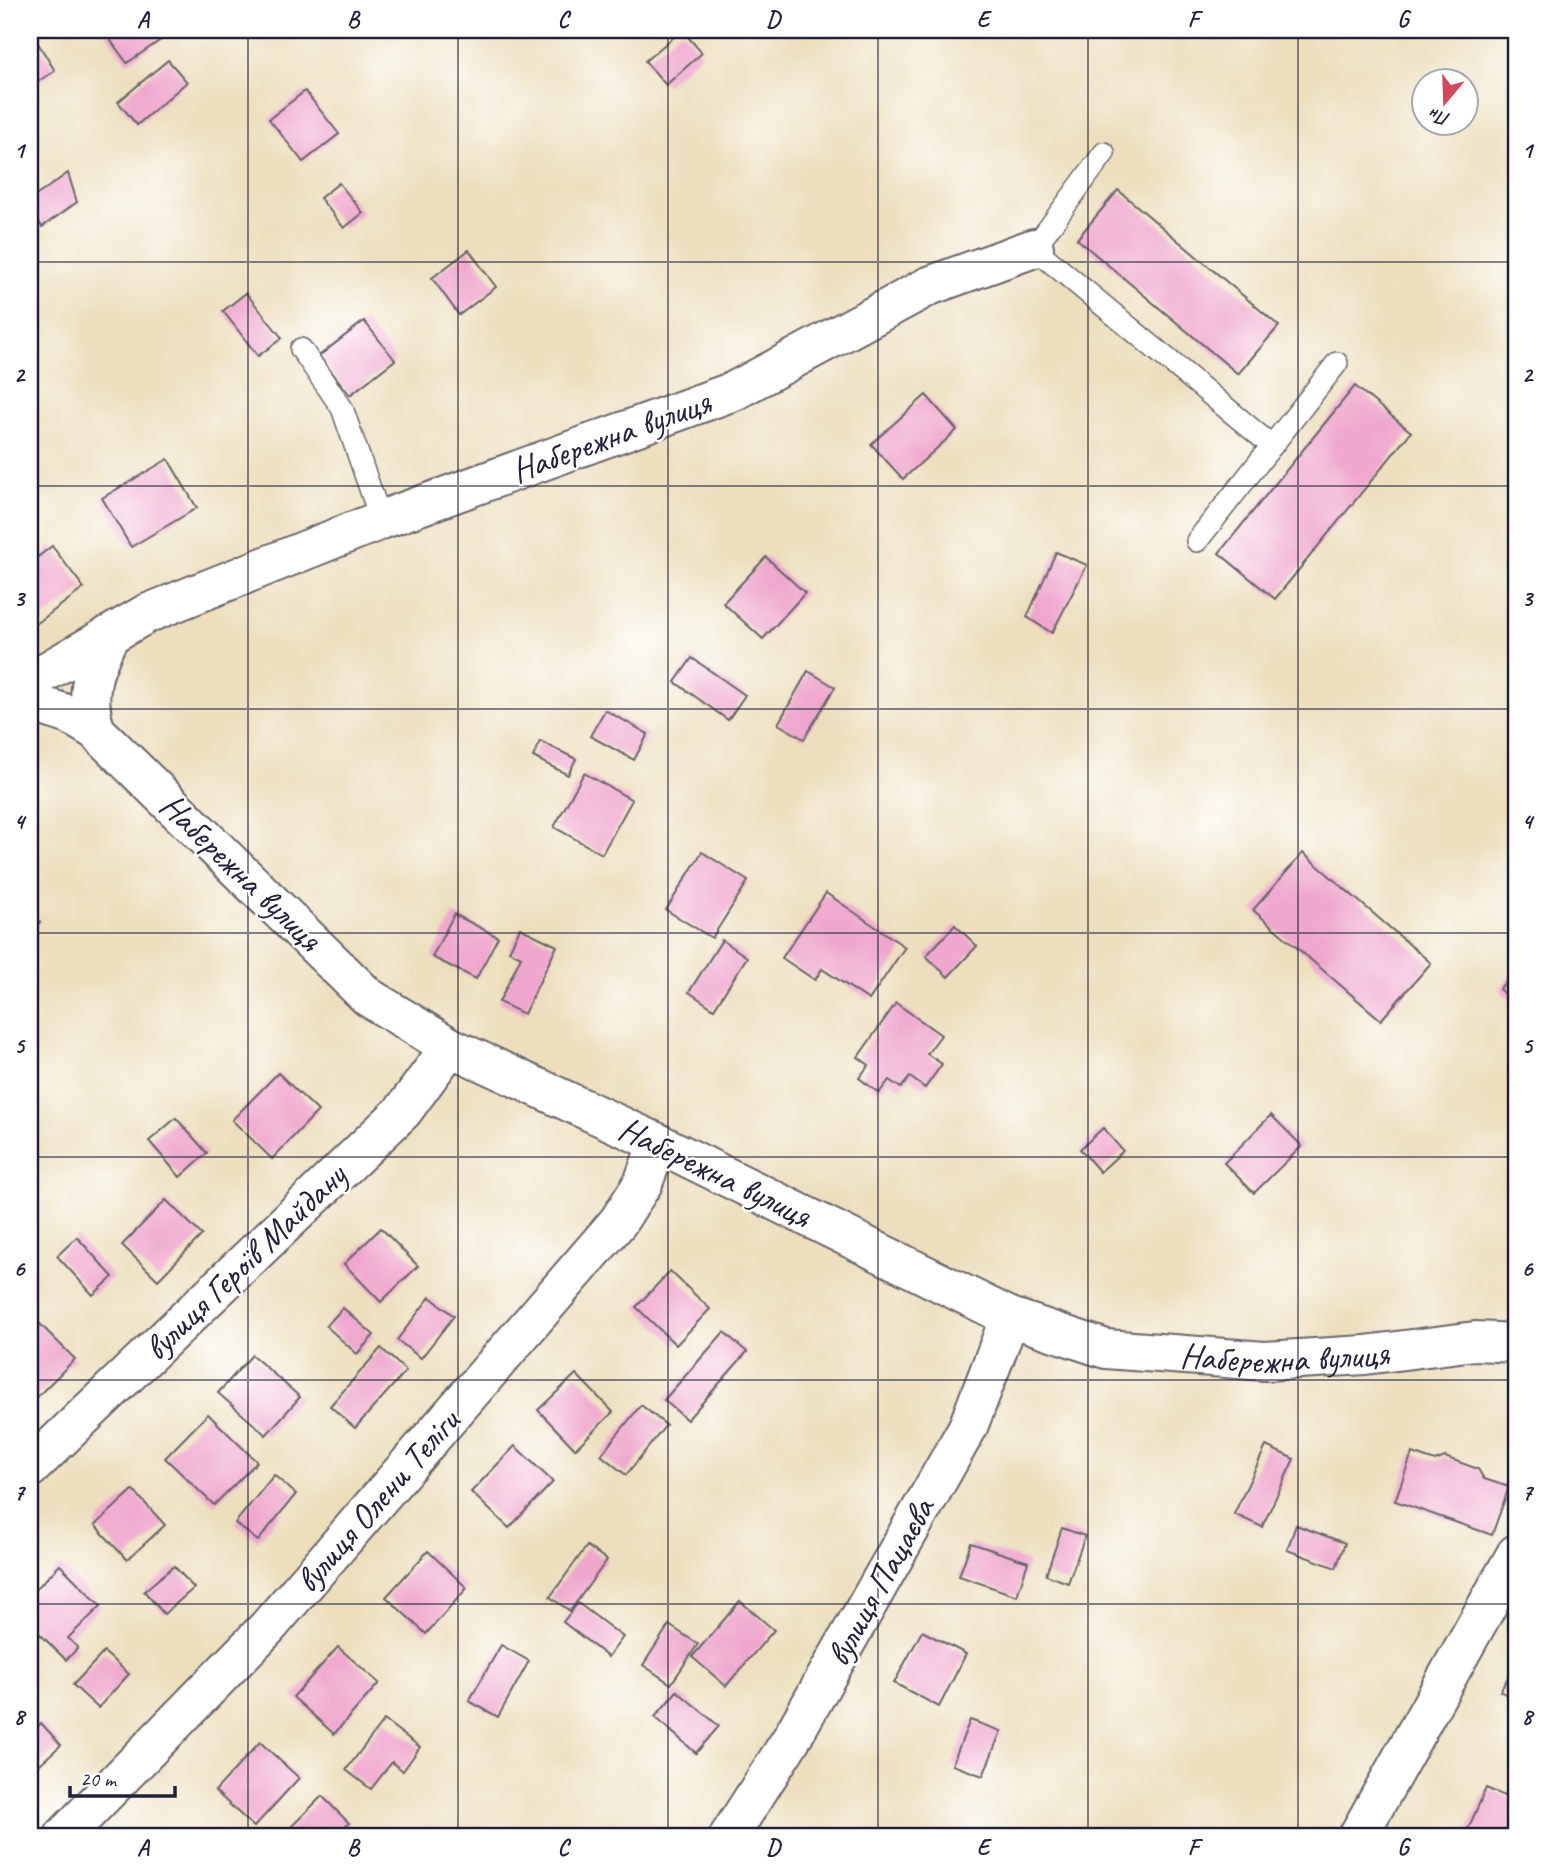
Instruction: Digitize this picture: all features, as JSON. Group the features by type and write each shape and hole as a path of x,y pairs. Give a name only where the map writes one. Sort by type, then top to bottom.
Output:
{"street":[{"name":"Набережна вулиця","path":"30,681 146,614 382,520 734,391 929,286 1034,248"},
{"path":"95,730 90,706 91,679 110,635"},
{"name":"Набережна вулиця","path":"30,702 70,715 95,730 368,997 450,1047 658,1143 1010,1317 1106,1349 1265,1362 1365,1355 1475,1341 1516,1343"},
{"name":"вулиця Героїв Майдану","path":"30,1468 403,1111 450,1047"},
{"name":"вулиця Олени Теліги","path":"64,1836 267,1628 618,1222 643,1184 658,1143"},
{"name":"вулиця Пацаєва","path":"730,1836 790,1741 968,1427 1010,1317"},
{"path":"1358,1836 1516,1554"}],"lane":[{"path":"1104,153 1034,248 1272,446"},
{"path":"301,349 342,408 382,520"},
{"path":"1197,541 1337,363"}],"building":[{"path":"30,30 55,71 30,86"},
{"path":"103,30 164,30 168,35 127,63"},
{"path":"682,30 702,53 666,85 645,61"},
{"path":"168,60 187,82 137,125 118,102"},
{"path":"305,91 339,134 303,162 269,119"},
{"path":"68,173 77,202 42,227 30,208 30,200"},
{"path":"339,183 363,213 344,228 320,198"},
{"path":"1118,190 1279,326 1238,374 1077,239"},
{"path":"469,250 496,287 459,315 432,278"},
{"path":"246,293 282,338 258,356 223,311"},
{"path":"364,321 395,360 350,395 319,356"},
{"path":"1355,386 1411,432 1275,599 1219,553"},
{"path":"926,395 957,430 903,479 871,444"},
{"path":"168,459 197,508 131,547 102,498"},
{"path":"52,546 84,588 32,627 30,563"},
{"path":"1056,552 1087,565 1052,633 1027,617"},
{"path":"766,557 805,593 763,639 723,603"},
{"path":"692,658 745,695 728,720 675,682"},
{"path":"808,671 835,687 804,739 778,724"},
{"path":"605,710 648,734 634,760 590,736"},
{"path":"540,741 576,759 568,775 533,757"},
{"path":"584,773 632,800 602,854 554,827"},
{"path":"702,852 748,881 712,938 666,910"},
{"path":"1303,853 1431,963 1381,1020 1253,910"},
{"path":"826,893 905,947 869,1000 822,969 815,980 782,958"},
{"path":"30,911 40,922 30,931"},
{"path":"454,914 498,937 476,979 432,957"},
{"path":"955,925 977,946 948,977 926,956"},
{"path":"520,928 557,946 524,1014 499,1002 521,957 509,951"},
{"path":"722,940 747,957 714,1009 689,992"},
{"path":"1516,970 1516,1005 1499,989"},
{"path":"896,1003 941,1035 927,1054 942,1064 925,1088 910,1077 901,1088 889,1080 879,1093 859,1078 869,1065 858,1057"},
{"path":"278,1073 318,1111 272,1159 232,1120"},
{"path":"1271,1115 1302,1146 1254,1193 1224,1163"},
{"path":"176,1118 207,1153 180,1177 149,1141"},
{"path":"1103,1128 1123,1151 1100,1172 1080,1149"},
{"path":"166,1200 202,1235 158,1280 122,1245"},
{"path":"381,1228 418,1266 381,1302 344,1264"},
{"path":"77,1237 113,1277 93,1295 57,1256"},
{"path":"670,1271 710,1309 676,1345 636,1307"},
{"path":"430,1297 454,1316 421,1358 397,1340"},
{"path":"343,1308 374,1335 357,1354 326,1326"},
{"path":"36,1320 75,1359 30,1404 30,1327"},
{"path":"724,1332 747,1352 687,1420 664,1400"},
{"path":"381,1348 406,1371 355,1428 330,1406"},
{"path":"252,1355 300,1397 266,1435 218,1393"},
{"path":"576,1374 613,1412 575,1449 538,1410"},
{"path":"641,1405 666,1425 626,1475 601,1455"},
{"path":"208,1414 257,1462 214,1505 165,1458"},
{"path":"515,1446 553,1482 509,1528 471,1492"},
{"path":"1266,1446 1294,1459 1262,1527 1234,1514"},
{"path":"1412,1453 1435,1461 1445,1457 1478,1469 1484,1479 1509,1487 1492,1535 1395,1501"},
{"path":"274,1475 296,1494 258,1541 235,1523"},
{"path":"133,1490 165,1525 127,1560 95,1525"},
{"path":"1296,1525 1345,1543 1336,1568 1287,1550"},
{"path":"1062,1528 1085,1536 1068,1583 1046,1575"},
{"path":"971,1543 1028,1562 1017,1596 959,1576"},
{"path":"587,1546 607,1560 570,1611 550,1597"},
{"path":"428,1551 467,1588 426,1634 386,1597"},
{"path":"60,1565 101,1606 68,1638 78,1648 66,1660 30,1624 30,1595"},
{"path":"174,1566 194,1588 164,1614 144,1591"},
{"path":"740,1601 774,1630 726,1686 692,1657"},
{"path":"578,1603 623,1637 608,1657 563,1622"},
{"path":"669,1625 698,1644 671,1684 643,1665"},
{"path":"922,1631 966,1654 939,1707 894,1683"},
{"path":"501,1645 529,1661 498,1717 469,1701"},
{"path":"338,1647 379,1683 334,1734 293,1697"},
{"path":"104,1652 129,1674 98,1708 73,1685"},
{"path":"1516,1664 1516,1700 1500,1691"},
{"path":"677,1691 719,1726 696,1753 655,1717"},
{"path":"384,1720 420,1747 403,1771 392,1762 371,1789 346,1770"},
{"path":"970,1720 1001,1731 983,1776 952,1765"},
{"path":"41,1723 61,1745 30,1773 30,1734"},
{"path":"260,1742 299,1778 254,1827 215,1791"},
{"path":"1486,1788 1516,1801 1516,1836 1465,1836"},
{"path":"322,1796 349,1823 336,1836 282,1836"}]}
